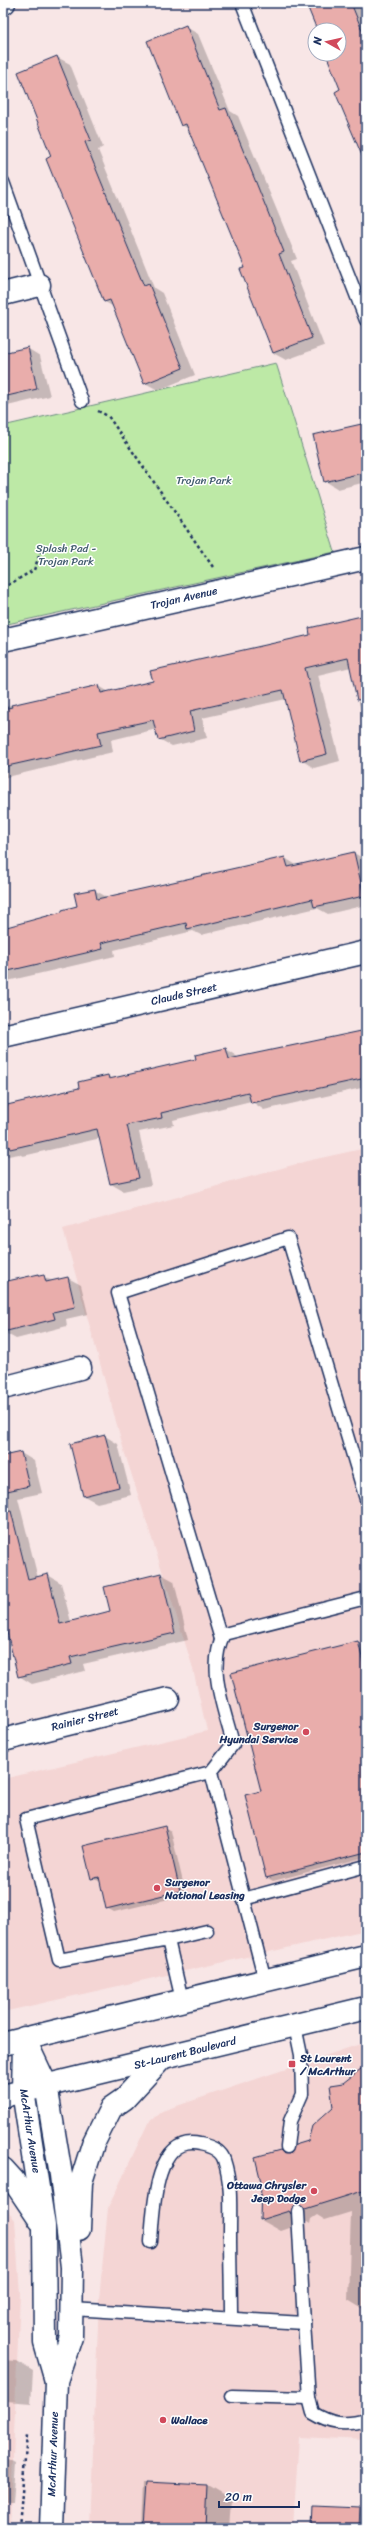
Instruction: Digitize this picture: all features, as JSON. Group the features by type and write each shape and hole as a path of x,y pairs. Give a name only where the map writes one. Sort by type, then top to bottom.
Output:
{"main road":[{"path":"3,294 39,285"},
{"name":"Trojan Avenue","path":"3,640 225,588 366,558"},
{"name":"Claude Street","path":"3,1036 366,952"},
{"path":"3,1388 80,1368"},
{"name":"Rainier Street","path":"3,1740 168,1699"},
{"path":"3,2044 366,1956"},
{"name":"St-Laurent Boulevard","path":"13,2094 366,2008"},
{"name":"McArthur Avenue","path":"24,2038 46,2085 61,2175 72,2267 71,2337 56,2381 51,2528"},
{"name":"McArthur Avenue","path":"24,2038 13,2094 44,2226 45,2343 56,2381"},
{"path":"72,2267 79,2235 81,2182 93,2144 111,2108 124,2099 161,2059"},
{"path":"3,2169 13,2180 44,2226"}],"lane":[{"path":"242,3 366,320"},
{"path":"3,182 82,401"},
{"path":"221,1639 118,1294 288,1238 366,1499"},
{"path":"207,1931 168,1940 59,1960 26,1819 211,1772 233,1744 215,1667 221,1639 224,1634 366,1598"},
{"path":"211,1772 265,1980"},
{"path":"243,1899 366,1866"},
{"path":"168,1940 182,2000"},
{"path":"287,2147 290,2121 302,2094 301,2055 295,2026"},
{"path":"151,2242 156,2187 165,2160 180,2146 198,2143 212,2147 223,2158 230,2186 231,2318"},
{"path":"298,2212 309,2398 313,2413 327,2422 353,2424 366,2420"},
{"path":"72,2309 304,2323"},
{"path":"232,2396 309,2398"}],"path":[{"path":"82,401 108,416 207,556 225,588"},
{"path":"3,588 34,570 43,545"}],"shaded area":[{"path":"366,1148 366,1930 3,2012 3,1779 207,1731 192,1665 125,1454 63,1229 307,1161"},
{"path":"366,2042 366,2440 299,2437 293,2528 90,2528 99,2299 108,2208 148,2123 162,2111"},
{"path":"3,2204 15,2220 20,2294 10,2528 3,2528"}],"green space":[{"name":"Trojan Park","path":"276,363 335,552 3,625 3,426"}],"building":[{"path":"306,3 351,3 366,40 366,165 335,92 340,89 329,62 347,62 347,22 314,22"},
{"path":"186,25 220,110 226,108 284,252 279,254 312,338 273,353 240,269 245,268 186,124 181,126 147,41"},
{"path":"57,56 91,140 85,142 144,286 149,284 183,368 144,384 110,300 104,302 46,159 51,156 18,72"},
{"path":"28,347 37,389 3,397 3,353"},
{"path":"366,423 366,472 324,482 313,435"},
{"path":"366,615 366,699 357,700 348,658 305,668 327,754 300,761 283,690 190,711 194,731 158,740 153,720 98,732 101,745 3,767 3,709 12,707 11,705 99,685 101,693 153,681 150,671 310,635 309,628"},
{"path":"354,852 364,896 314,907 312,899 187,929 186,923 101,943 103,949 8,971 3,949 3,928 62,912 62,910 77,906 74,893 95,889 97,899 285,857 288,867"},
{"path":"366,1030 366,1078 251,1103 248,1092 161,1113 162,1118 127,1125 139,1178 110,1184 97,1129 10,1149 9,1146 3,1147 3,1106 79,1088 78,1082 108,1075 109,1079 196,1059 195,1055 226,1048 229,1059"},
{"path":"39,1274 39,1276 44,1275 46,1282 68,1277 75,1307 53,1312 55,1319 3,1332 3,1282"},
{"path":"105,1435 119,1487 83,1496 70,1444"},
{"path":"21,1452 29,1486 3,1492 3,1456"},
{"path":"11,1511 28,1579 48,1574 60,1624 110,1611 104,1587 161,1573 175,1633 70,1657 72,1664 18,1677 3,1616 3,1512"},
{"name":"Surgenor Hyundai Service","path":"358,1641 366,1674 366,1852 266,1878 245,1795 261,1791 231,1673"},
{"path":"165,1826 180,1891 106,1909 99,1877 91,1879 83,1846"},
{"name":"Ottawa Chrysler Jeep Dodge","path":"366,2065 366,2190 305,2209 297,2205 292,2208 291,2214 289,2211 260,2220 261,2182 255,2157 280,2150 283,2153 290,2154 295,2145 308,2141 312,2126 333,2107 330,2085 343,2083"},
{"path":"146,2482 207,2485 205,2528 143,2528"},
{"path":"312,2506 360,2508 359,2528 311,2528"}],"place":[{"name":"Surgenor Hyundai Service","path":"306,1732"},
{"name":"Surgenor National Leasing","path":"157,1888"},
{"name":"St Laurent / McArthur","path":"292,2064"},
{"name":"Ottawa Chrysler Jeep Dodge","path":"314,2191"},
{"name":"Wallace","path":"163,2420"}],"park label":[{"name":"Splash Pad - Trojan Park","path":"66,554"}]}
